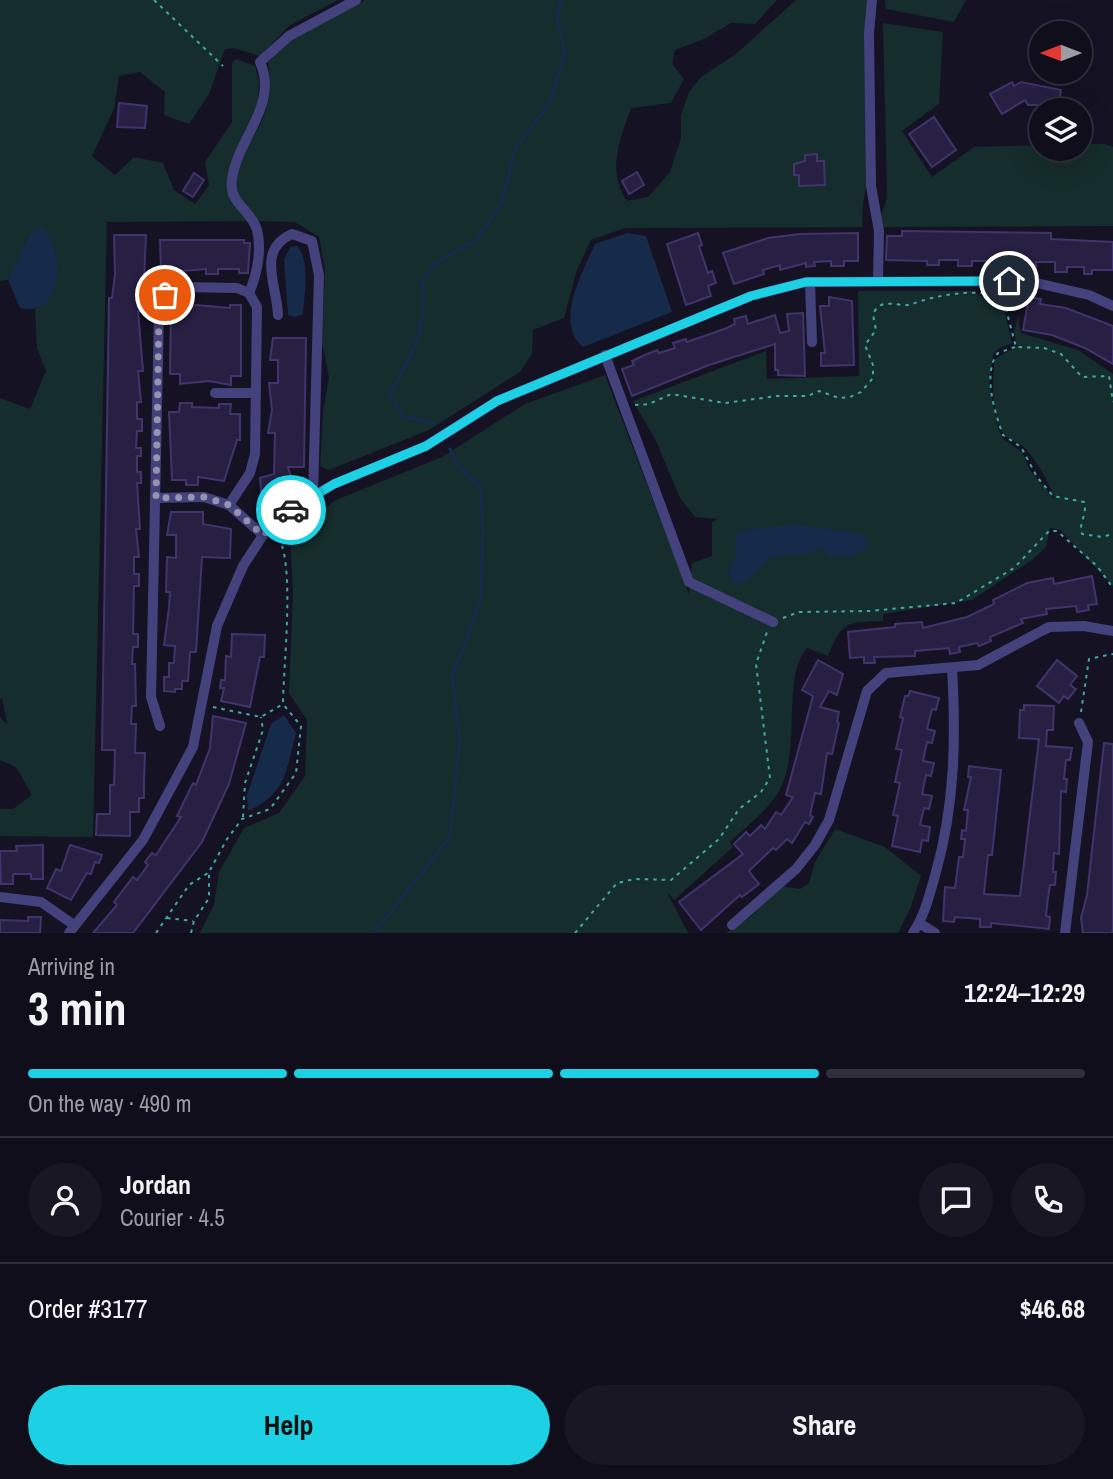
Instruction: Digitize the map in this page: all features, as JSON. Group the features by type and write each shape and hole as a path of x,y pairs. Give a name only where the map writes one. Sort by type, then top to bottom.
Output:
{"street":[{"path":"249,293 257,274 257,230 235,202 232,178 267,90 260,62 289,36 356,0"},
{"path":"872,0 869,33 871,186 879,231 878,280"},
{"path":"278,315 277,294 269,267 270,252 278,240 292,234 312,241 319,275 313,496"},
{"path":"0,897 40,902 71,929 143,840 193,747 217,626 243,566 263,535 313,496 334,484 426,446 497,401 605,355 751,296 810,282 1028,281 1089,295 1113,306"},
{"path":"810,282 812,342"},
{"path":"160,726 151,697 159,310 165,295 179,287 237,288 249,293 257,307 255,454 250,473 229,505"},
{"path":"605,355 689,582 773,622"},
{"path":"215,393 256,393"},
{"path":"156,498 204,497 229,505 263,535"},
{"path":"732,925 796,869 816,845 829,820 867,691 886,673 978,665 998,657 1022,638 1049,627 1084,626 1113,631"},
{"path":"935,933 916,928 949,827 954,771 952,668"},
{"path":"1065,933 1088,743 1079,723"}],"path":[{"path":"154,0 223,66"},
{"path":"625,408 649,404 671,394 725,403 777,396 808,396 819,391 839,398 856,396 873,378 873,365 865,345 876,330 873,314 876,308 887,303 912,304 930,298 980,293 1000,296 1007,304 1016,347"},
{"path":"1113,402 1109,376 1082,377 1061,354 1044,348 1016,347 998,353 993,364 992,393 1003,435 1021,447 1037,477 1052,496 1084,502 1087,509 1081,524 1082,534 1089,537 1113,534"},
{"path":"242,819 270,809 296,773 301,726 283,704 288,594 285,550 277,535 284,528"},
{"path":"575,933 617,883 635,879 671,880 719,839 739,809 761,792 770,778 756,664 773,622 799,612 882,610 956,603 1014,568 1049,531 1058,531 1097,566 1113,588"},
{"path":"1079,723 1089,659 1113,654"},
{"path":"201,705 261,716 283,704"},
{"path":"156,933 189,885 209,872 242,819 245,783 263,730 261,716"},
{"path":"191,933 194,921 209,898 209,872"},
{"path":"166,918 194,921"}],"green space":[{"path":"0,0 338,0 290,25 260,56 234,48 225,49 209,94 189,124 164,115 165,92 140,72 119,76 114,109 92,156 115,175 134,157 163,163 174,190 195,204 209,185 205,162 232,122 232,63 236,59 255,66 259,81 258,101 231,164 231,201 247,221 107,222 93,837 0,836 0,809 13,809 32,795 16,767 0,760 0,717 7,724 2,698 0,700 0,398 30,409 46,371 37,348 35,309 44,302 29,235 12,274 8,280 0,281"},
{"path":"365,0 777,0 755,24 731,23 704,39 675,50 672,64 684,79 671,103 631,108 619,144 616,167 617,178 627,201 648,197 670,172 681,138 681,115 689,92 701,77 736,54 796,0 867,0 865,61 868,171 863,227 625,228 591,240 577,270 564,318 533,330 532,354 520,372 429,430 329,470 320,466 323,412 329,378 322,342 325,269 319,237 295,222 257,221 240,200 237,176 267,106 270,84 268,62 291,40"},
{"path":"885,0 966,0 954,22 886,9"},
{"path":"883,23 943,32 939,104 902,131 932,177 974,147 1029,145 1029,161 1092,161 1092,144 1113,147 1113,226 882,227 881,216 887,198"},
{"path":"858,291 973,291 984,297 1002,300 1012,343 998,349 993,355 989,384 998,429 1004,440 1022,452 1030,470 1055,500 1033,458 1024,447 1007,437 1000,427 994,398 995,359 1017,346 1014,332 1018,316 1021,333 1078,350 1113,374 1113,586 1060,530 1050,528 1046,547 1032,560 972,600 883,614 883,621 853,623 842,630 828,656 807,648 799,661 795,677 789,756 786,775 779,791 763,812 730,842 733,847 674,900 667,892 688,933 200,933 214,905 219,872 244,828 279,813 305,776 307,720 289,693 293,593 290,533 336,500 442,457 525,404 605,375 689,594 692,563 712,556 712,522 717,519 695,517 680,498 656,441 633,401 766,351 767,379 859,376"},
{"path":"835,829 885,847 921,876 910,909 898,933 726,933 749,918 781,886 800,889 809,883 815,862"}],"water":[{"path":"42,227 55,252 58,267 56,281 52,294 45,303 34,308 20,308 8,280 29,235"},
{"path":"627,233 646,236 672,312 583,347 575,337 571,325 573,297 578,283 595,244"},
{"path":"297,246 304,260 306,278 303,314 295,317 288,315 284,260 290,247"},
{"path":"795,524 865,535 866,549 853,556 830,556 823,549 801,555 771,557 745,582 734,585 728,572 735,560 736,534 742,530"},
{"path":"284,715 296,733 286,770 270,797 248,811 247,795 271,724"}],"building":[{"path":"1012,82 1014,86 1021,82 1061,90 1060,98 1029,98 1029,105 1025,100 1002,114 990,94"},
{"path":"119,103 147,106 145,128 117,127"},
{"path":"934,117 956,150 932,167 909,134"},
{"path":"817,154 817,161 824,161 825,185 799,186 799,175 794,175 794,164 805,161 805,155"},
{"path":"637,172 644,185 629,194 622,181"},
{"path":"194,173 204,180 193,197 183,191"},
{"path":"902,231 1051,233 1051,239 1113,242 1113,270 1092,270 1092,274 1084,274 1084,267 1067,267 1067,272 1055,272 1055,262 1036,262 1036,267 1003,264 1003,261 972,261 972,266 958,266 958,260 939,260 939,265 927,265 927,261 886,260 887,236 902,236"},
{"path":"698,233 702,245 699,246 708,273 712,271 716,283 708,286 711,296 686,305 667,244"},
{"path":"858,233 858,261 844,261 844,266 831,266 831,261 814,262 815,266 806,267 806,263 780,270 780,265 763,270 764,274 734,284 723,253 768,238 800,234"},
{"path":"114,235 146,235 144,280 141,280 143,311 138,311 143,371 138,371 141,402 137,402 137,419 142,419 142,431 137,431 136,448 141,448 141,456 137,456 137,472 141,472 141,483 137,483 140,529 136,529 139,557 134,557 134,574 139,574 139,586 134,586 133,634 138,634 138,647 133,647 132,664 135,664 136,706 132,706 131,724 136,724 135,753 145,753 144,798 139,798 139,812 130,812 130,836 96,835 97,814 110,814 110,785 114,785 115,750 102,750 109,298 112,298 115,274"},
{"path":"160,240 244,240 244,243 250,243 248,273 239,273 239,269 218,269 218,274 206,274 206,269 169,272 169,269 161,270"},
{"path":"829,297 852,301 854,365 821,366 821,353 825,353 820,306 829,306"},
{"path":"1029,297 1041,299 1040,304 1066,308 1113,326 1113,364 1085,348 1052,335 1023,330"},
{"path":"196,305 230,308 230,305 241,305 241,376 231,376 231,385 209,381 180,384 180,374 170,374 171,311 184,311 184,307"},
{"path":"803,313 805,376 778,375 778,370 775,370 775,344 709,365 632,396 622,369 634,365 632,361 657,350 659,353 675,348 673,343 686,339 687,342 727,328 735,324 734,319 746,316 748,324 775,315 780,333 789,331 787,314"},
{"path":"273,338 306,338 304,467 288,467 295,490 262,500 260,478 274,474 275,433 268,433 272,410 269,383 278,383 278,360 270,360"},
{"path":"180,403 192,403 192,407 219,408 219,404 231,404 230,414 240,414 240,440 237,440 224,481 198,477 198,485 186,485 186,480 172,480 169,412 179,412"},
{"path":"171,512 203,512 203,524 231,529 230,558 202,557 196,652 190,652 188,681 182,681 182,689 175,689 175,692 164,691 164,677 169,677 169,663 174,663 175,646 164,645 170,592 166,592 167,557 176,558 176,535 167,535"},
{"path":"1092,576 1097,604 1088,605 1089,610 1077,612 1076,606 1046,609 1047,614 1021,619 1023,623 990,637 991,641 979,646 977,643 959,647 960,652 950,654 949,648 915,651 915,656 874,657 875,663 864,663 864,657 850,658 848,632 922,622 923,628 967,617 1027,583 1053,578 1054,584"},
{"path":"232,634 265,635 264,657 260,657 250,707 221,701 224,688 220,688 221,680 225,680 226,656 231,657"},
{"path":"818,660 843,674 837,695 829,691 820,707 839,712 839,723 832,754 827,753 821,794 815,793 810,815 813,817 809,824 805,822 792,843 787,839 776,850 773,848 749,871 759,884 742,897 740,895 701,930 679,902 743,854 734,844 746,832 750,836 761,825 765,829 776,812 781,815 793,797 786,795 813,696 802,690"},
{"path":"1057,660 1077,676 1070,685 1076,689 1068,699 1064,696 1059,703 1037,686"},
{"path":"910,691 939,698 936,710 932,709 927,729 935,731 932,743 927,742 923,761 934,763 931,776 926,775 922,794 932,796 929,809 924,808 920,825 930,827 928,841 922,840 920,852 892,846 898,816 893,815 900,783 895,782 902,750 896,749 905,696 908,696"},
{"path":"1024,705 1054,706 1053,730 1047,730 1046,746 1072,748 1070,760 1066,760 1066,792 1061,791 1059,854 1054,853 1055,885 1050,885 1046,916 1050,917 1049,929 991,923 991,927 980,927 980,919 955,917 954,922 943,921 945,887 955,888 959,857 963,857 965,839 961,839 962,830 966,831 968,810 964,810 971,777 968,777 969,766 1001,770 992,855 988,855 984,894 1020,896 1039,739 1019,738 1020,710 1024,710"},
{"path":"213,716 246,723 229,784 202,842 133,933 93,933 117,905 114,902 133,877 137,880 148,865 145,862 152,853 156,855 181,817 177,816 193,783 196,785 210,748"},
{"path":"1104,743 1113,744 1113,928 1112,933 1083,933 1081,918 1087,895"},
{"path":"43,845 43,879 31,879 31,874 13,874 13,884 1,884 0,851 17,851 16,846"},
{"path":"70,845 102,855 99,863 95,862 91,874 87,873 71,900 47,888 56,869 61,871"},
{"path":"28,917 41,917 40,933 0,933 0,920 28,921"}],"waterway":[{"path":"434,424 403,416 390,394 411,353 420,326 423,312 422,280 436,263 477,239 502,203 515,149 550,102 565,52 557,18 561,0"},
{"path":"374,933 450,837 460,740 452,677 481,601 483,529 481,488 457,463 450,449"}],"way so far":[{"path":"165,295 159,310 156,498 204,497 229,505 263,535 291,510"}],"route":[{"path":"291,510 334,484 426,446 497,401 751,296 806,282 1009,281"}]}
